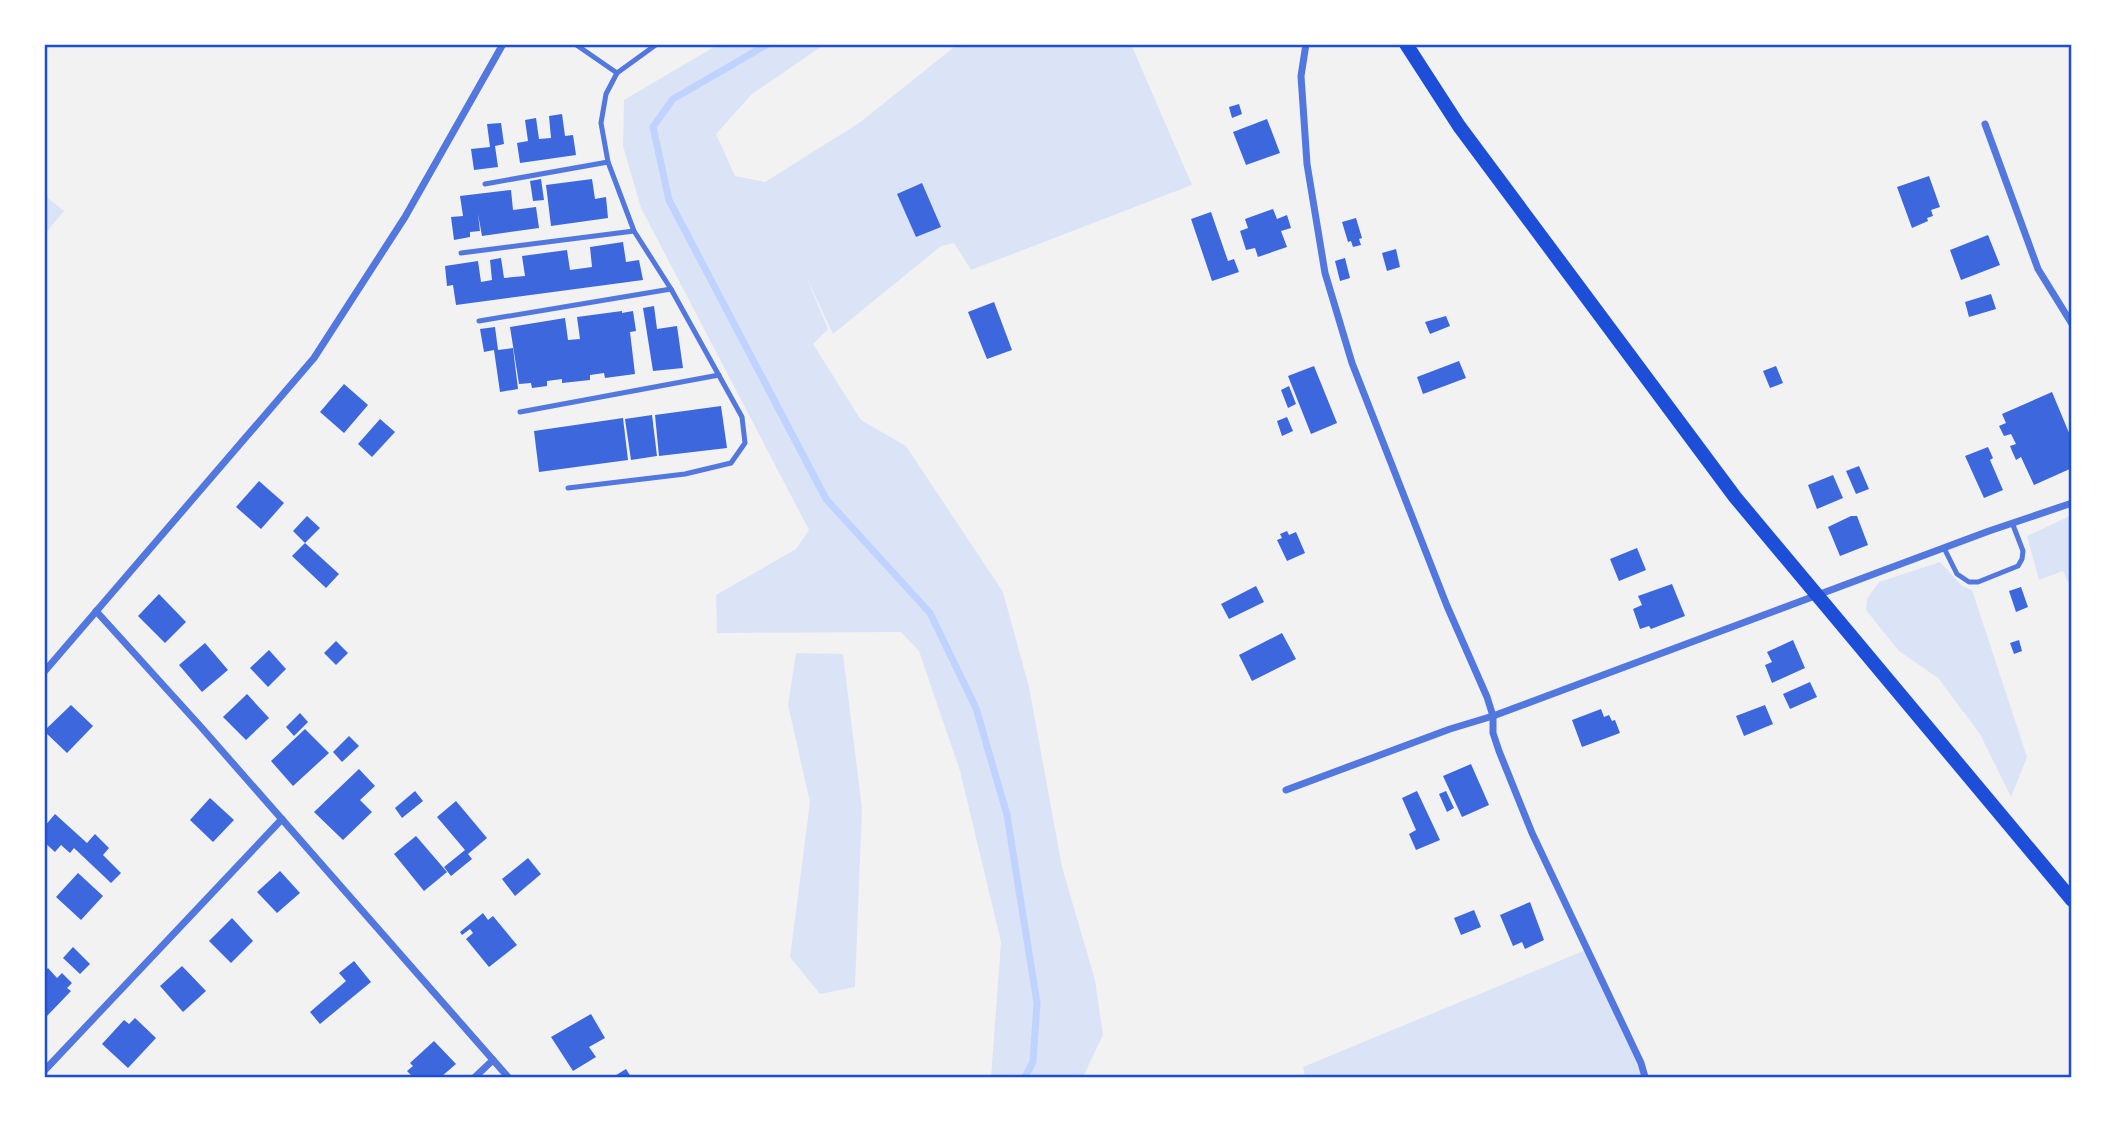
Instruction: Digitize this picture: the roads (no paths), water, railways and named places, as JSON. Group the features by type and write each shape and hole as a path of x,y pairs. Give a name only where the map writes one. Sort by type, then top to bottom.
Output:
{"main road":[{"path":"1406,44 1459,126 1727,486 2072,900"}],"street":[{"path":"44,672 314,358 405,217 503,44"},
{"path":"1306,44 1301,76 1307,164 1325,273 1352,363 1447,607 1487,696 1493,716 1493,733 1532,833 1641,1063 1645,1077"},
{"path":"1985,124 2038,270 2072,324"},
{"path":"1286,790 2072,503"},
{"path":"96,611 508,1077"},
{"path":"44,1071 282,819"},
{"path":"475,1077 493,1060"}],"lane":[{"path":"575,44 617,73"},
{"path":"568,488 685,474 732,463 745,443 742,417 671,289 635,231 608,162 601,123 606,94 617,73 657,44"},
{"path":"485,184 608,162"},
{"path":"461,253 635,231"},
{"path":"479,321 671,289"},
{"path":"520,412 719,375"},
{"path":"1944,548 1957,575 1969,582 1978,582 2018,566 2023,551 2013,524"}],"waterway":[{"path":"768,44 673,99 653,127 669,200 826,499 930,613 976,708 1007,815 1037,1003 1033,1062 1025,1077"}]}
